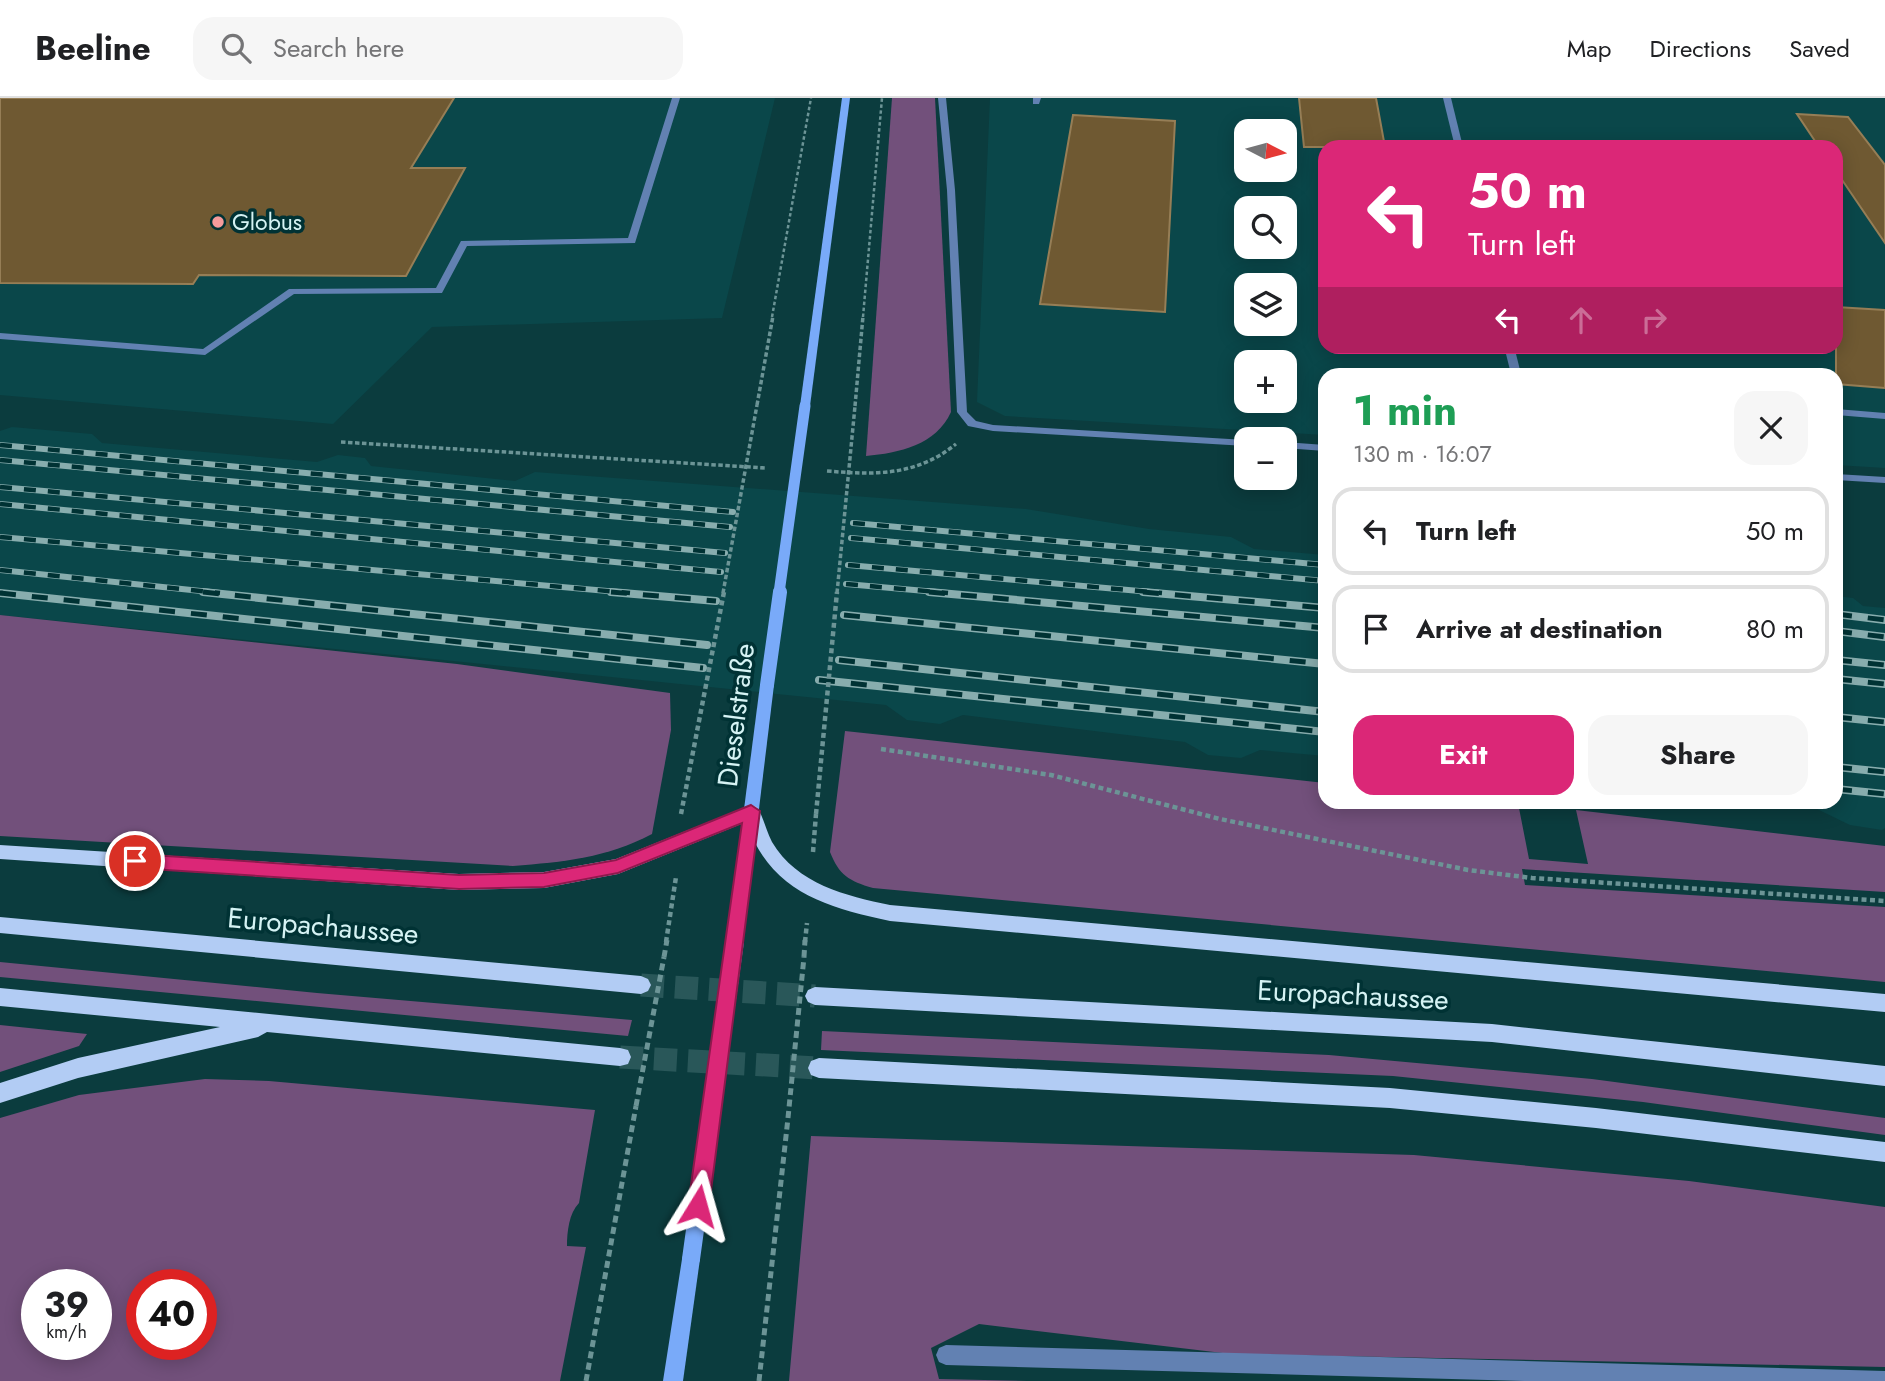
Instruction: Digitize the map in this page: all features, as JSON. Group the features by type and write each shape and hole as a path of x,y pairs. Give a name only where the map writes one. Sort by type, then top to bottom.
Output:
{"main road":[{"path":"0,852 459,882 544,880 618,866 681,843 751,811 766,850 786,873 811,889 851,905 890,913 1885,1003"},
{"name":"Europachaussee","path":"0,925 641,985"},
{"name":"Europachaussee","path":"815,996 1492,1033 1885,1076"},
{"path":"0,997 620,1057"},
{"path":"0,1093 78,1068 275,1024"},
{"path":"819,1068 1390,1098 1596,1118 1885,1152"}],"street":[{"name":"Dieselstraße","path":"673,1381 735,941 846,98"}],"lane":[{"path":"0,336 205,352 292,290 439,291 464,243 632,241 676,98"},
{"path":"942,98 951,190 962,412 972,424 993,428 1234,442"},
{"path":"1447,98 1457,140"},
{"path":"1843,413 1885,416"},
{"path":"1297,446 1318,447"},
{"path":"1843,477 1885,480"},
{"path":"946,1354 1885,1381"}],"path":[{"path":"586,1381 664,957 681,843 681,814 697,740 811,98"},
{"path":"816,814 882,98"},
{"path":"815,471 871,474 911,471 938,461 972,424"},
{"path":"341,442 773,468"},
{"path":"881,749 1051,775 1220,819 1468,870 1532,878 1885,901"},
{"path":"759,1381 774,1268 804,957"}],"shaded area":[{"path":"0,98 775,98 722,318 432,327 333,424 0,395"},
{"path":"892,98 935,98 951,412 936,432 926,440 903,449 866,456"},
{"path":"990,98 1885,98 1885,468 1843,465 1843,368 1318,368 1318,435 1297,433 1297,427 1234,427 1234,430 1005,416 977,402"},
{"path":"12,427 92,434 102,443 317,462 338,455 365,458 371,466 515,481 535,472 1026,509 1149,529 1231,537 1254,549 1318,554 1318,755 1260,750 1241,758 1208,755 1185,742 963,715 940,724 907,720 886,705 0,615 0,431"},
{"path":"1843,597 1853,598 1863,606 1885,608 1885,828 1882,830 1850,825 1817,809 1843,809"},
{"path":"0,615 457,664 670,693 671,730 652,834 601,854 513,866 0,836"},
{"path":"845,731 1318,782 1318,809 1519,809 1529,859 1588,864 1576,810 1885,846 1885,892 1522,869 1525,885 1885,907 1885,982 873,888 857,883 841,872 830,852"},
{"path":"0,962 632,1020 628,1036 0,977"},
{"path":"0,1025 87,1034 79,1046 0,1072"},
{"path":"822,1031 1329,1055 1592,1079 1885,1118 1885,1135 1643,1102 1393,1076 821,1050"},
{"path":"205,1079 269,1081 595,1110 579,1203 568,1229 567,1246 586,1247 560,1381 0,1381 0,1118 79,1095"},
{"path":"811,1136 1414,1155 1689,1181 1885,1207 1885,1367 1231,1354 979,1324 931,1348 939,1379 1027,1381 789,1381"}],"building":[{"name":"Globus","path":"0,98 454,98 411,168 465,168 406,276 199,275 193,284 0,283"},
{"path":"1299,98 1376,98 1384,140 1318,140 1318,147 1304,147"},
{"path":"1797,114 1848,117 1885,165 1885,243 1843,181 1843,140 1814,140"},
{"path":"1073,115 1175,121 1165,312 1040,304"},
{"path":"1843,307 1885,310 1885,388 1843,385 1843,368 1836,368 1836,354 1843,354"}],"tunnel":[{"path":"641,985 815,996"},
{"path":"620,1057 819,1068"}],"railway":[{"path":"0,445 733,512"},
{"path":"0,460 730,527"},
{"path":"0,487 725,553"},
{"path":"0,504 721,572"},
{"path":"853,523 1318,564"},
{"path":"0,537 630,593"},
{"path":"851,538 1318,580"},
{"path":"848,565 1162,593"},
{"path":"0,570 220,593"},
{"path":"846,584 948,593"},
{"path":"203,592 707,645"},
{"path":"611,592 716,601"},
{"path":"929,592 1318,627"},
{"path":"1143,592 1318,607"},
{"path":"3,593 0,593 703,668"},
{"path":"844,615 1318,663"},
{"path":"1843,615 1885,620"},
{"path":"1843,632 1885,637"},
{"path":"839,660 1318,711"},
{"path":"1843,661 1885,665"},
{"path":"819,680 1318,731"},
{"path":"1843,680 1885,684"},
{"path":"1843,718 1885,722"},
{"path":"1843,768 1885,772"},
{"path":"1843,790 1885,794"}],"place":[{"name":"Globus","path":"218,222"}],"route":[{"path":"135,861 459,882 544,880 618,866 681,843 751,811 698,1206"}]}
